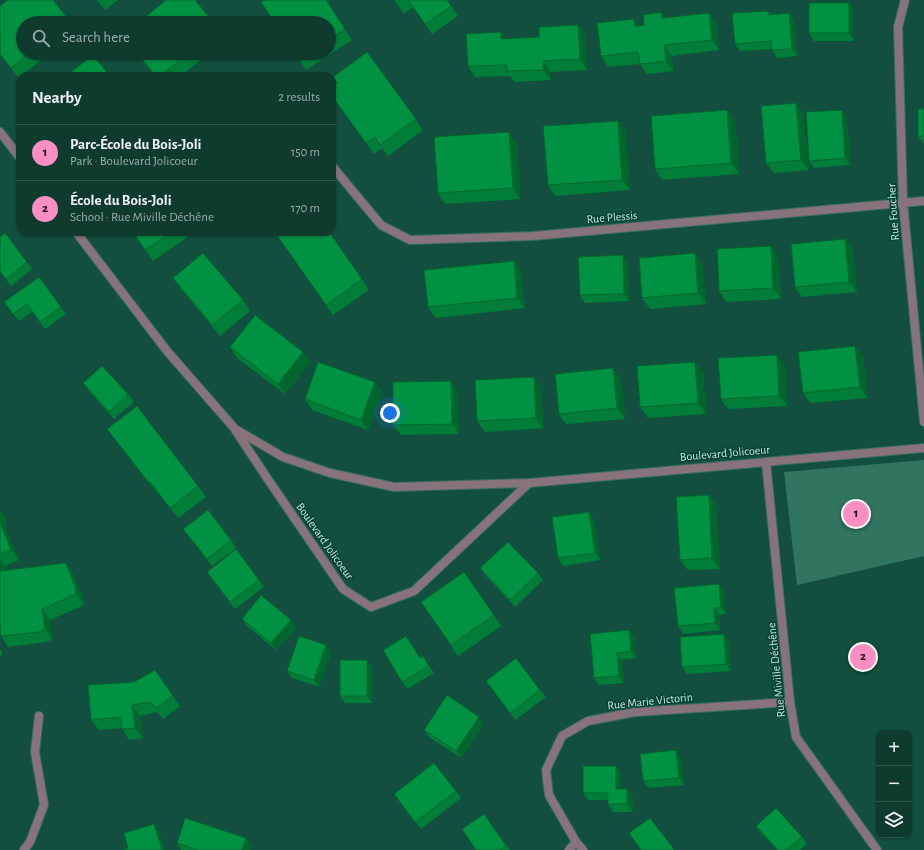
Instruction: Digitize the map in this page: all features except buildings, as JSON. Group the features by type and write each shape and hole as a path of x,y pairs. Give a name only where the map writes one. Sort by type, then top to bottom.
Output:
{"street":[{"name":"Rue Foucher","path":"904,0 898,27 903,202 924,422"},
{"path":"0,132 16,153"},
{"name":"Rue Plessis","path":"336,171 381,225 410,240 533,236 924,201"},
{"name":"Boulevard Jolicoeur","path":"79,236 167,351 235,429 343,589 371,607 414,591 529,483"},
{"name":"Boulevard Jolicoeur","path":"235,429 283,457 330,473 394,487 529,483 924,448"},
{"name":"Rue Miville Déchêne","path":"766,462 790,702 796,737 877,850"},
{"name":"Rue Marie Victorin","path":"583,850 576,842 549,795 546,770 562,736 588,721 634,712 790,702"},
{"path":"24,850 30,842 44,805 35,752 39,716"},
{"path":"569,850 576,842"}],"green space":[{"path":"924,460 924,556 797,585 784,472"}],"place":[{"name":"Parc-École du Bois-Joli","path":"856,514"},
{"name":"École du Bois-Joli","path":"863,657"}]}
